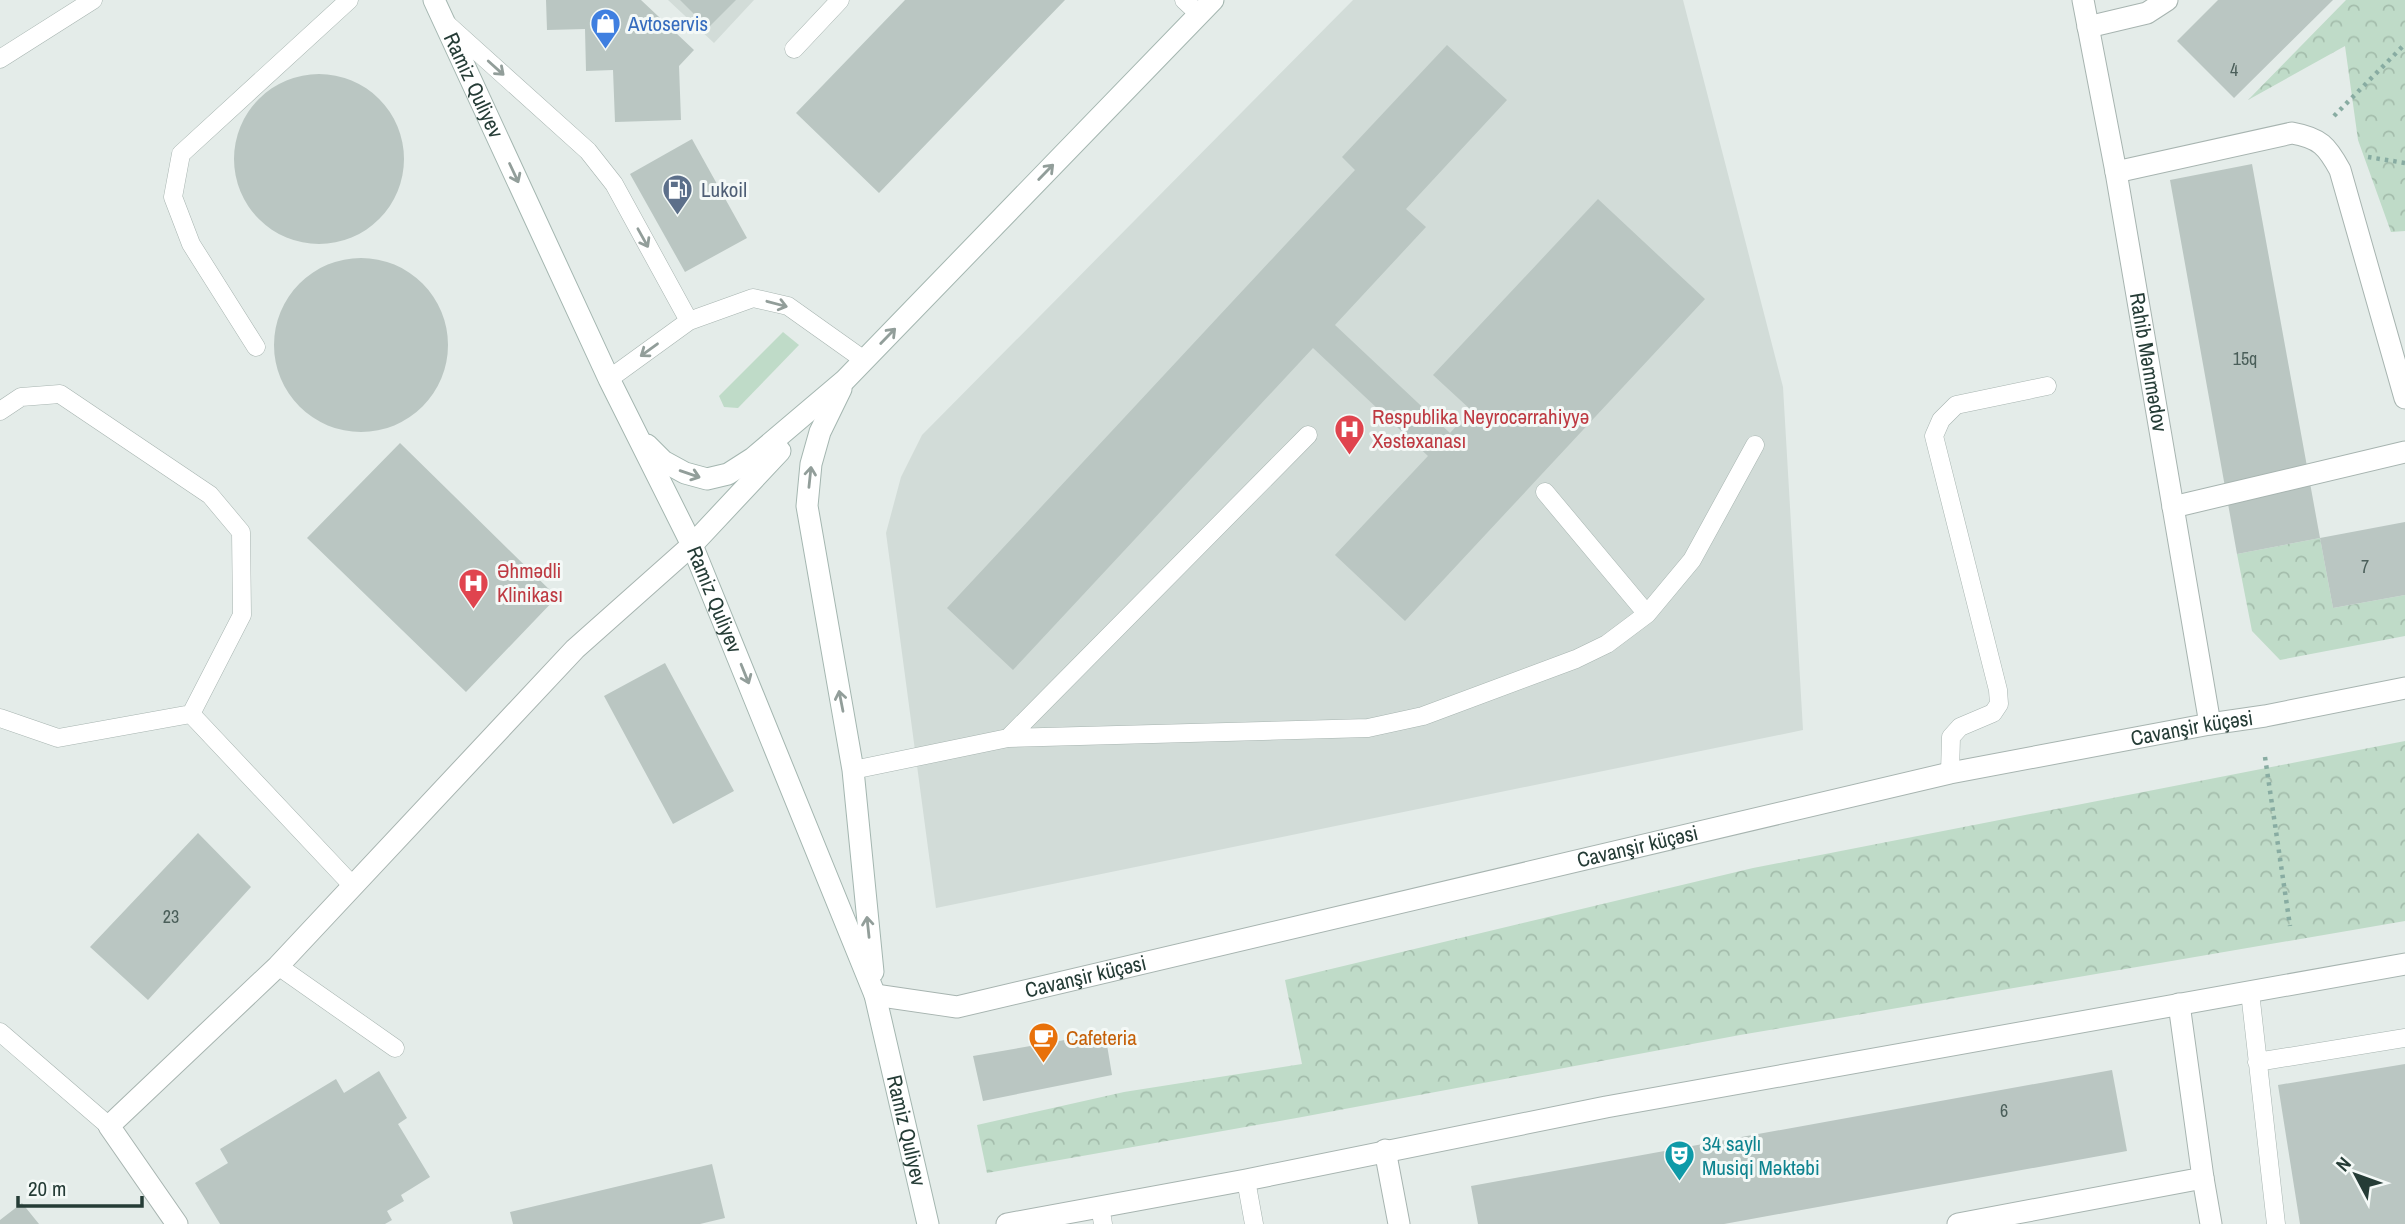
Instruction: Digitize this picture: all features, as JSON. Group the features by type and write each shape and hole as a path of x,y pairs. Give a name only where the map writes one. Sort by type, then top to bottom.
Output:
{"street":[{"name":"Ramiz Quliyev","path":"434,0 609,379 692,545 875,995 928,1224"},
{"name":"Rahib Məmmədov","path":"2083,0 2116,172 2210,724"},
{"path":"2088,27 2147,13 2167,0"},
{"path":"177,1224 109,1126 278,965 575,649 692,545 1199,5"},
{"path":"2116,172 2292,133 2314,137 2330,152 2340,170 2405,398"},
{"path":"636,433 663,461 685,473 707,479 728,474 754,458 845,380"},
{"path":"845,380 820,432 811,464 807,506 824,617 853,770 875,995"},
{"path":"2173,507 2405,452"},
{"name":"Cavanşir küçəsi","path":"875,995 957,1007 1950,773 2405,688"},
{"path":"1007,1224 1101,1215 1385,1150 1606,1107 2405,964"},
{"path":"2179,1004 2211,1224"},
{"path":"1385,1150 1399,1224"},
{"path":"1958,1224 2203,1178"}],"lane":[{"path":"0,59 93,0"},
{"path":"256,347 191,244 173,197 181,154 349,0"},
{"path":"794,49 840,0"},
{"path":"445,23 588,151 614,184 689,321"},
{"path":"609,379 689,321 753,298 788,306 864,360"},
{"path":"1950,773 1951,737 1960,727 1993,713 1999,704 1998,690 1934,436 1941,420 1956,405 2047,386"},
{"path":"0,411 21,397 60,394 211,495 241,532 242,615 191,714"},
{"path":"1008,738 1307,435"},
{"path":"853,770 1008,738 1368,728 1423,716 1576,659 1607,644 1647,614 1692,560 1755,445"},
{"path":"1545,492 1647,614"},
{"path":"0,718 58,738 191,714"},
{"path":"191,714 352,885"},
{"path":"278,965 395,1048"},
{"path":"2250,992 2276,1224"},
{"path":"0,1032 109,1126"},
{"path":"2257,1062 2405,1038"},
{"path":"1247,1180 1254,1224"}],"path":[{"path":"2314,137 2405,44"},
{"path":"2265,757 2290,926"}],"shaded area":[{"path":"668,0 754,0 714,43"},
{"name":"Respublika Neyrocərrahiyyə Xəstəxanası","path":"1353,0 1683,0 1783,387 1803,730 936,908 886,533 901,477 922,435"}],"green space":[{"path":"2346,0 2405,0 2405,231 2391,232 2358,140 2345,46 2248,100"},
{"path":"783,332 799,345 738,408 724,407 719,396"},
{"path":"2320,538 2333,608 2405,595 2405,636 2280,660 2252,631 2237,554"},
{"path":"2405,741 2405,921 1740,1035 987,1173 977,1125 1124,1092 1302,1064 1285,980 1753,868"}],"building":[{"path":"546,0 641,0 694,50 679,66 681,120 615,122 613,70 586,71 585,29 547,30"},
{"path":"680,0 736,0 708,28"},
{"path":"905,0 1065,0 879,193 796,113"},
{"path":"2218,0 2333,0 2234,98 2177,41"},
{"path":"1447,45 1507,100 1406,209 1426,227 1335,325 1450,433 1471,410 1433,375 1598,199 1705,299 1405,621 1335,555 1428,456 1313,348 1013,670 947,608 1355,170 1342,157"},
{"path":"319,74 352,80 379,99 398,126 404,159 398,192 379,219 352,238 319,244 286,238 259,219 240,192 234,159 240,126 259,99 286,80"},
{"path":"692,139 747,238 685,272 630,174"},
{"path":"2252,164 2320,538 2237,554 2170,180"},
{"path":"361,258 394,265 422,284 441,312 448,345 441,378 422,406 394,425 361,432 328,425 300,406 281,378 274,345 281,312 300,284 328,265"},
{"path":"400,443 557,597 466,692 307,538"},
{"path":"2405,522 2405,595 2333,608 2320,538"},
{"path":"665,663 734,791 673,824 604,696"},
{"path":"198,833 251,887 148,1000 90,947"},
{"name":"Cafeteria","path":"1105,1033 1112,1075 983,1101 973,1056"},
{"path":"2405,1064 2405,1224 2300,1224 2278,1085"},
{"path":"2112,1070 2127,1151 1724,1224 1478,1224 1471,1186"},
{"path":"379,1071 407,1118 398,1124 430,1177 401,1195 404,1201 387,1211 392,1220 385,1224 220,1224 195,1183 228,1163 220,1149 336,1079 344,1093"},
{"path":"712,1164 725,1218 700,1224 513,1224 510,1212"},
{"path":"22,1203 39,1224 0,1224 0,1220"}],"place":[{"name":"Avtoservis","path":"605,51"},
{"name":"Lukoil","path":"678,217"},
{"name":"Respublika Neyrocərrahiyyə Xəstəxanası","path":"1349,456"},
{"name":"Əhmədli Klinikası","path":"474,610"},
{"name":"Cafeteria","path":"1043,1065"},
{"name":"34 saylı Musiqi Məktəbi","path":"1679,1183"}]}
